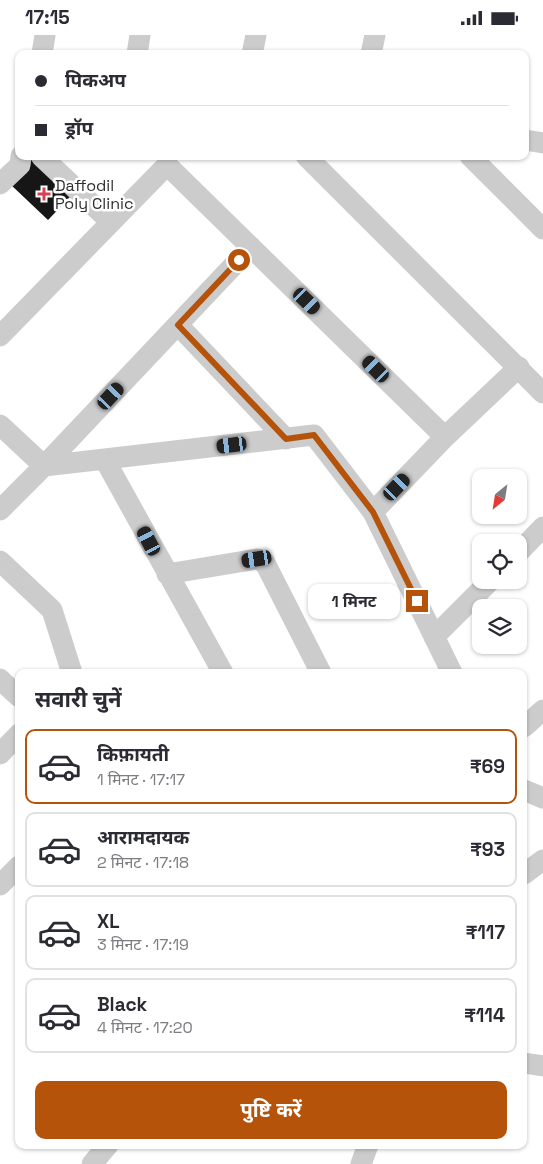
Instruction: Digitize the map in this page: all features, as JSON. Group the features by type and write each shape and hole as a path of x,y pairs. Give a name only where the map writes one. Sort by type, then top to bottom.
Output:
{"street":[{"path":"43,50 46,35"},
{"path":"138,50 140,35"},
{"path":"253,50 256,35"},
{"path":"372,50 375,35"},
{"path":"529,141 543,143"},
{"path":"0,184 20,165 21,160"},
{"path":"45,160 111,222"},
{"path":"310,160 543,393"},
{"path":"474,160 543,229"},
{"path":"0,336 167,165 445,437"},
{"path":"0,510 44,467 251,247"},
{"path":"178,325 286,439"},
{"path":"373,512 445,437 519,367"},
{"path":"0,425 44,467"},
{"path":"44,467 314,435 373,512 450,669"},
{"path":"105,460 221,669"},
{"path":"527,544 543,527"},
{"path":"167,574 257,559 265,563 319,669"},
{"path":"0,561 52,611 71,669"},
{"path":"434,637 482,589"},
{"path":"0,679 15,693"},
{"path":"527,724 543,710"},
{"path":"0,754 15,738"},
{"path":"527,791 543,798"},
{"path":"527,873 543,860"},
{"path":"0,885 15,870"},
{"path":"527,1063 543,1066"},
{"path":"92,1164 105,1149"},
{"path":"361,1164 367,1149"}],"building":[{"path":"33,160 71,196 48,220 9,183"}],"place":[{"name":"Daffodil Poly Clinic","path":"44,194"}],"route":[{"path":"239,260 178,325 286,439 314,435 373,512 417,601"}]}
